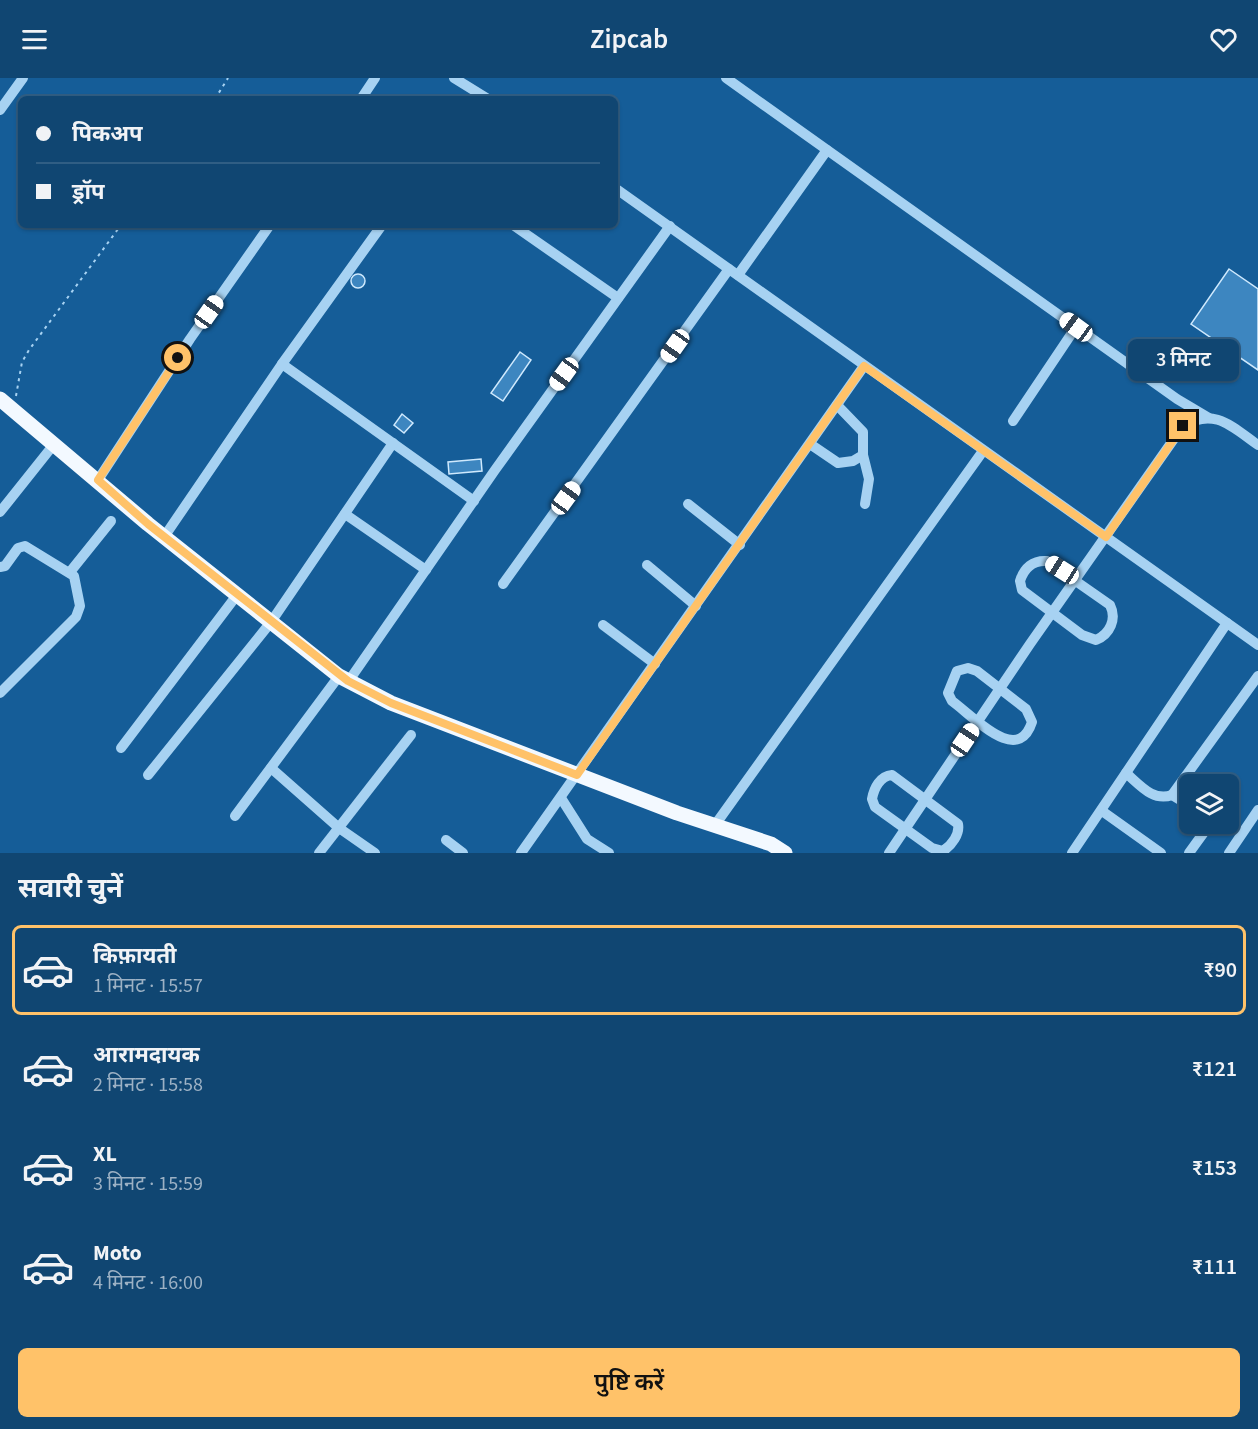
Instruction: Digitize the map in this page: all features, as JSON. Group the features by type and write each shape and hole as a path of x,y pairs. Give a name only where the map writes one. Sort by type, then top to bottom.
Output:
{"main road":[{"path":"0,399 55,442 164,537 344,679 391,703 577,775 771,844 785,853"}],"street":[{"path":"0,110 23,78"},
{"path":"363,96 375,78"},
{"path":"454,78 483,96"},
{"path":"726,78 1177,399 1209,417"},
{"path":"503,584 827,150"},
{"path":"618,190 1258,645"},
{"path":"235,816 344,679 426,570 670,226"},
{"path":"98,480 190,339 268,228"},
{"path":"164,537 282,364 380,228"},
{"path":"517,228 618,298"},
{"path":"1013,421 1076,327"},
{"path":"282,364 474,501"},
{"path":"521,853 864,366"},
{"path":"837,405 863,432 863,455 869,479 865,504"},
{"path":"889,853 1000,688 1183,426 1202,417 1225,421 1258,445"},
{"path":"0,513 55,442"},
{"path":"148,775 271,622 393,443"},
{"path":"810,444 838,463 853,461 863,455"},
{"path":"715,825 983,451"},
{"path":"688,504 740,545"},
{"path":"345,514 426,570"},
{"path":"70,572 111,521"},
{"path":"0,567 5,566 21,546 70,572 76,580 80,606 76,617 0,693"},
{"path":"1047,561 1077,579 1110,606 1114,617 1106,633 1096,640 1091,639 1053,613 1022,590 1020,581 1027,568 1034,562 1047,561"},
{"path":"647,565 696,606"},
{"path":"121,748 237,595"},
{"path":"1072,853 1227,623"},
{"path":"603,625 655,664"},
{"path":"968,668 977,671 1031,715 1032,722 1025,737 1012,742 1005,740 978,720 949,697 951,679 957,671 968,668"},
{"path":"1126,773 1153,795 1166,797 1172,795 1258,676"},
{"path":"320,853 411,735"},
{"path":"271,768 339,828 375,853"},
{"path":"892,775 926,798 958,824 957,835 948,847 938,851 905,830 872,803 877,785 885,776 892,775"},
{"path":"1172,795 1179,799"},
{"path":"561,798 587,838 609,853"},
{"path":"1229,853 1258,810"},
{"path":"1102,811 1161,853"},
{"path":"1189,853 1203,834"},
{"path":"446,840 464,853"}],"path":[{"path":"217,96 228,78"},
{"path":"14,410 18,379 26,356 120,228"}],"building":[{"path":"1229,269 1258,289 1258,370 1191,324"},
{"path":"355,274 361,274 365,281 361,288 355,288 351,284 351,278"},
{"path":"520,352 531,360 503,401 491,393"},
{"path":"402,414 413,423 404,433 394,425"},
{"path":"481,459 482,471 449,474 448,462"}],"route":[{"path":"178,358 98,480 148,524 339,676 391,703 577,775 864,366 1106,537 1183,426"}]}
